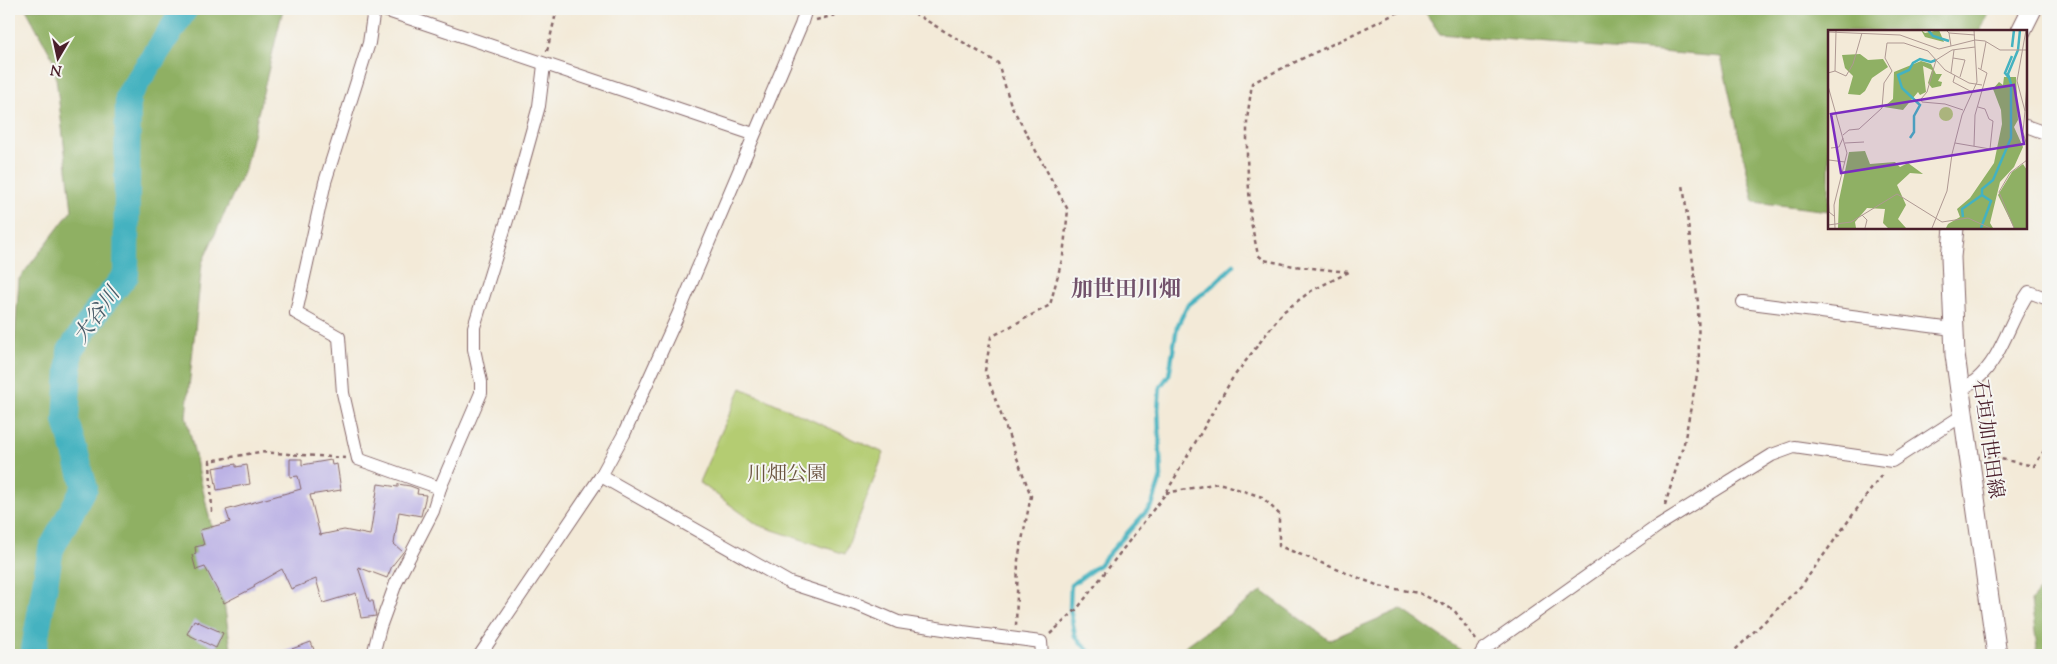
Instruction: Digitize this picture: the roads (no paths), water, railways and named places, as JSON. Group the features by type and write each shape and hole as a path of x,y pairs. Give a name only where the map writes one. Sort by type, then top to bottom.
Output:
{"main road":[{"path":"2022,30 2032,9"},
{"name":"石垣加世田線","path":"1954,229 1951,257 1953,329 1959,390 1997,655"}],"street":[{"path":"374,9 369,43 325,182 296,313 339,337 343,393 358,459 440,488"},
{"path":"382,9 753,134"},
{"path":"480,655 601,476 624,434 655,366 801,25 806,9"},
{"path":"373,655 380,627 396,583 432,511 481,393 481,382 474,349 474,327 508,217 539,106 544,65"},
{"path":"2027,126 2048,134"},
{"path":"1959,390 1976,380 1996,358 2020,305 2029,292 2048,300"},
{"path":"1743,302 1953,329"},
{"path":"1481,652 1659,525 1772,455 1794,447 1892,462 1963,414"},
{"path":"601,476 790,583 861,606 898,622 1041,642 1042,655"}],"waterway":[{"name":"大谷川","path":"33,655 51,549 85,487 66,421 70,351 99,308 126,275 128,96 185,9"},
{"path":"1092,655 1075,636 1070,608 1071,585 1099,565 1152,505 1161,477 1158,409 1160,387 1169,375 1177,327 1187,306 1234,265"}],"district":[{"name":"加世田川畑","path":"1126,288"}],"park label":[{"name":"川畑公園","path":"787,473"}]}
